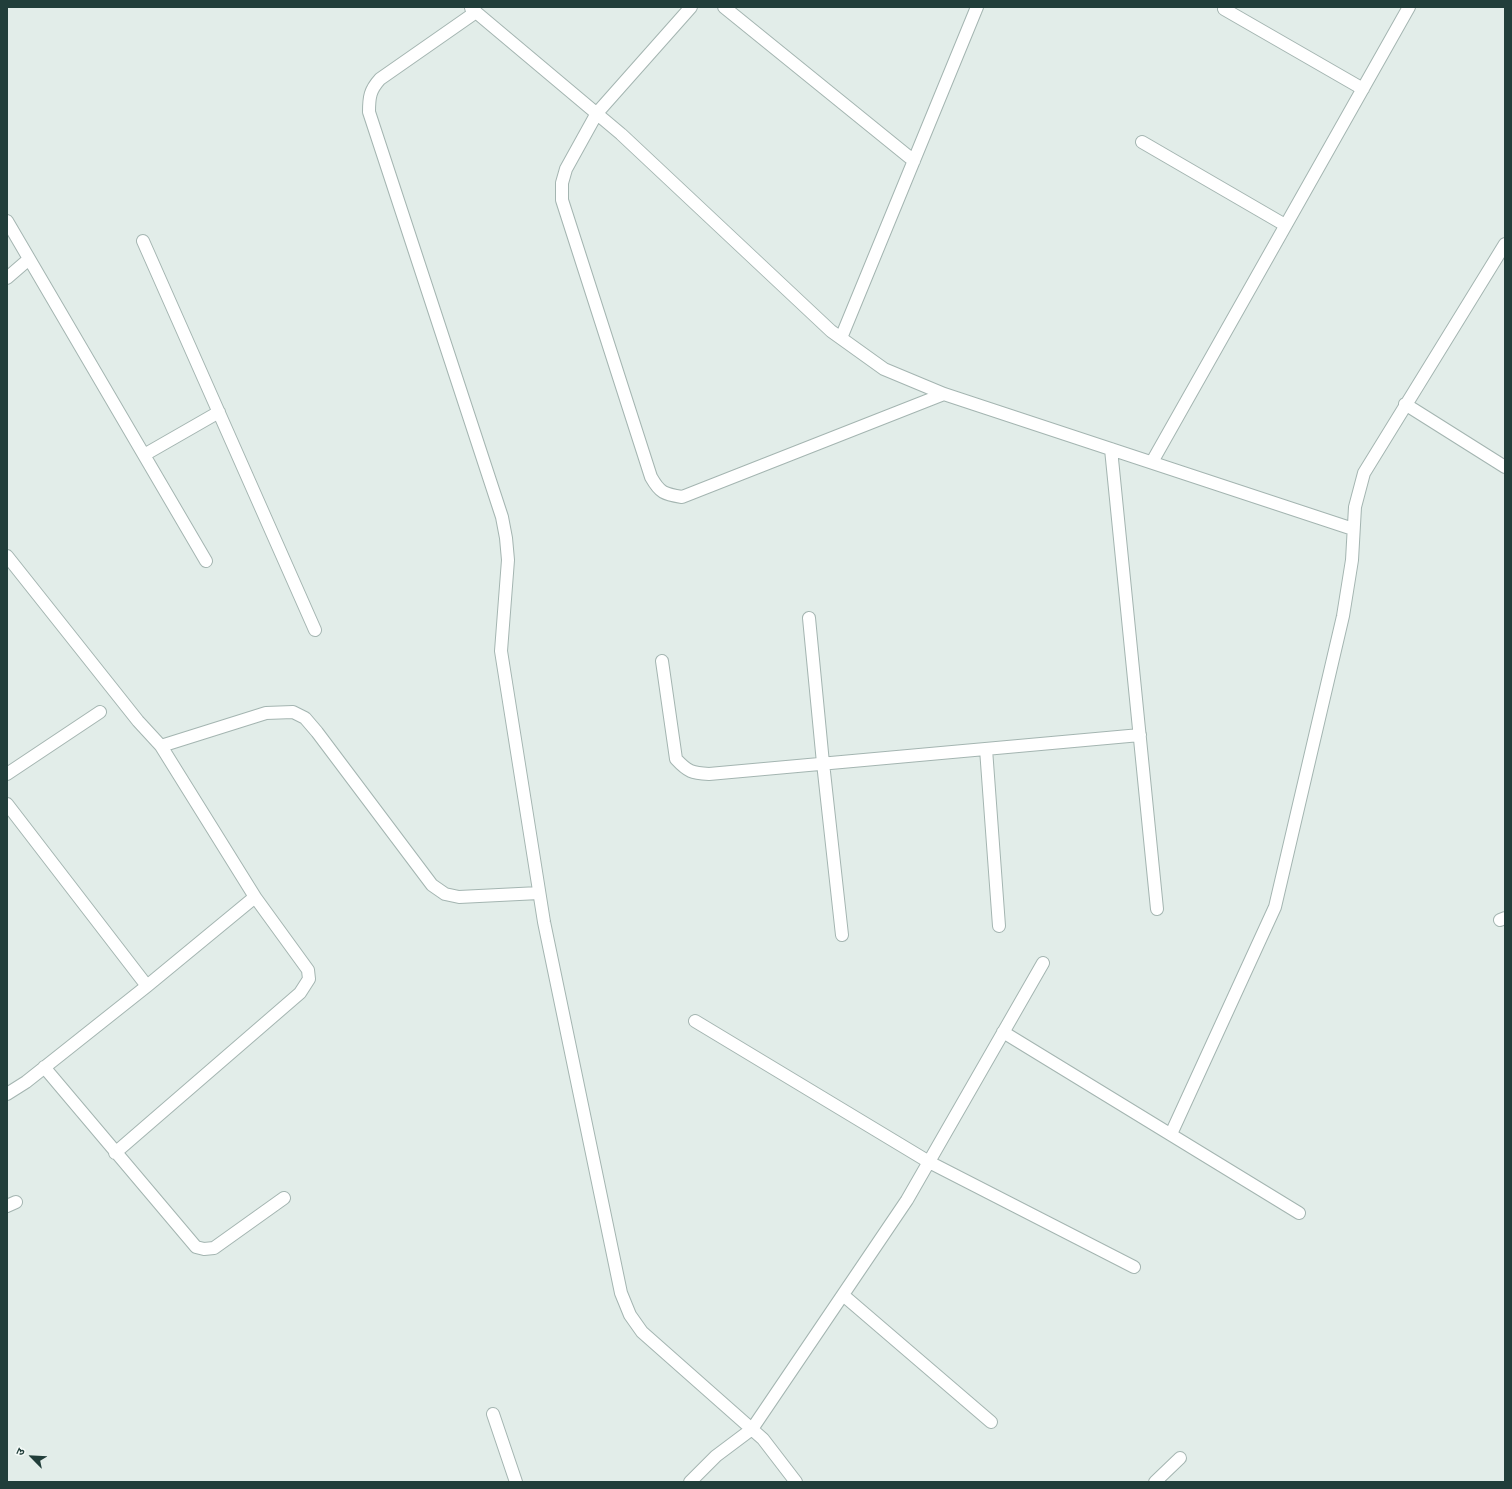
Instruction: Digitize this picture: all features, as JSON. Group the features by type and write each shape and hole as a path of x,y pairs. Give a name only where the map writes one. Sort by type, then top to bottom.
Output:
{"street":[{"path":"690,7 597,113 566,169 562,183 562,200 651,477 658,488 669,495 682,497 944,394"},
{"path":"724,7 914,161"},
{"path":"840,338 977,7"},
{"path":"1152,462 1409,7"},
{"path":"1224,9 1363,89"},
{"path":"796,1482 763,1439 642,1332 630,1315 621,1293 544,922 501,651 508,560 502,517 369,112 369,97 373,87 380,79 473,10 621,134 840,338 884,369 944,394 1353,529"},
{"path":"1142,142 1286,225"},
{"path":"7,221 206,561"},
{"path":"143,241 315,630"},
{"path":"1171,1134 1275,907 1347,598 1352,560 1355,506 1364,473 1505,244"},
{"path":"7,278 29,259"},
{"path":"1406,404 1505,468"},
{"path":"144,455 219,412"},
{"path":"1111,449 1112,473 1117,507 1157,909"},
{"path":"7,556 49,612 138,721 161,746 255,897 308,970 309,979 306,986 300,993 115,1153"},
{"path":"809,618 842,935"},
{"path":"662,661 676,759 685,769 696,773 709,774 1140,735"},
{"path":"7,774 100,712"},
{"path":"161,746 266,713 293,712 305,718 317,732 432,885 445,894 460,897 540,893"},
{"path":"986,749 998,926"},
{"path":"7,804 147,986"},
{"path":"7,1094 44,1067 147,986 255,897"},
{"path":"690,1482 716,1456 752,1429 907,1200 1043,963"},
{"path":"695,1021 929,1162 1134,1267"},
{"path":"1004,1032 1299,1212"},
{"path":"44,1067 115,1153 196,1247 204,1250 214,1248 284,1198"},
{"path":"843,1295 991,1422"},
{"path":"494,1414 516,1482"},
{"path":"1155,1482 1180,1458"}]}
